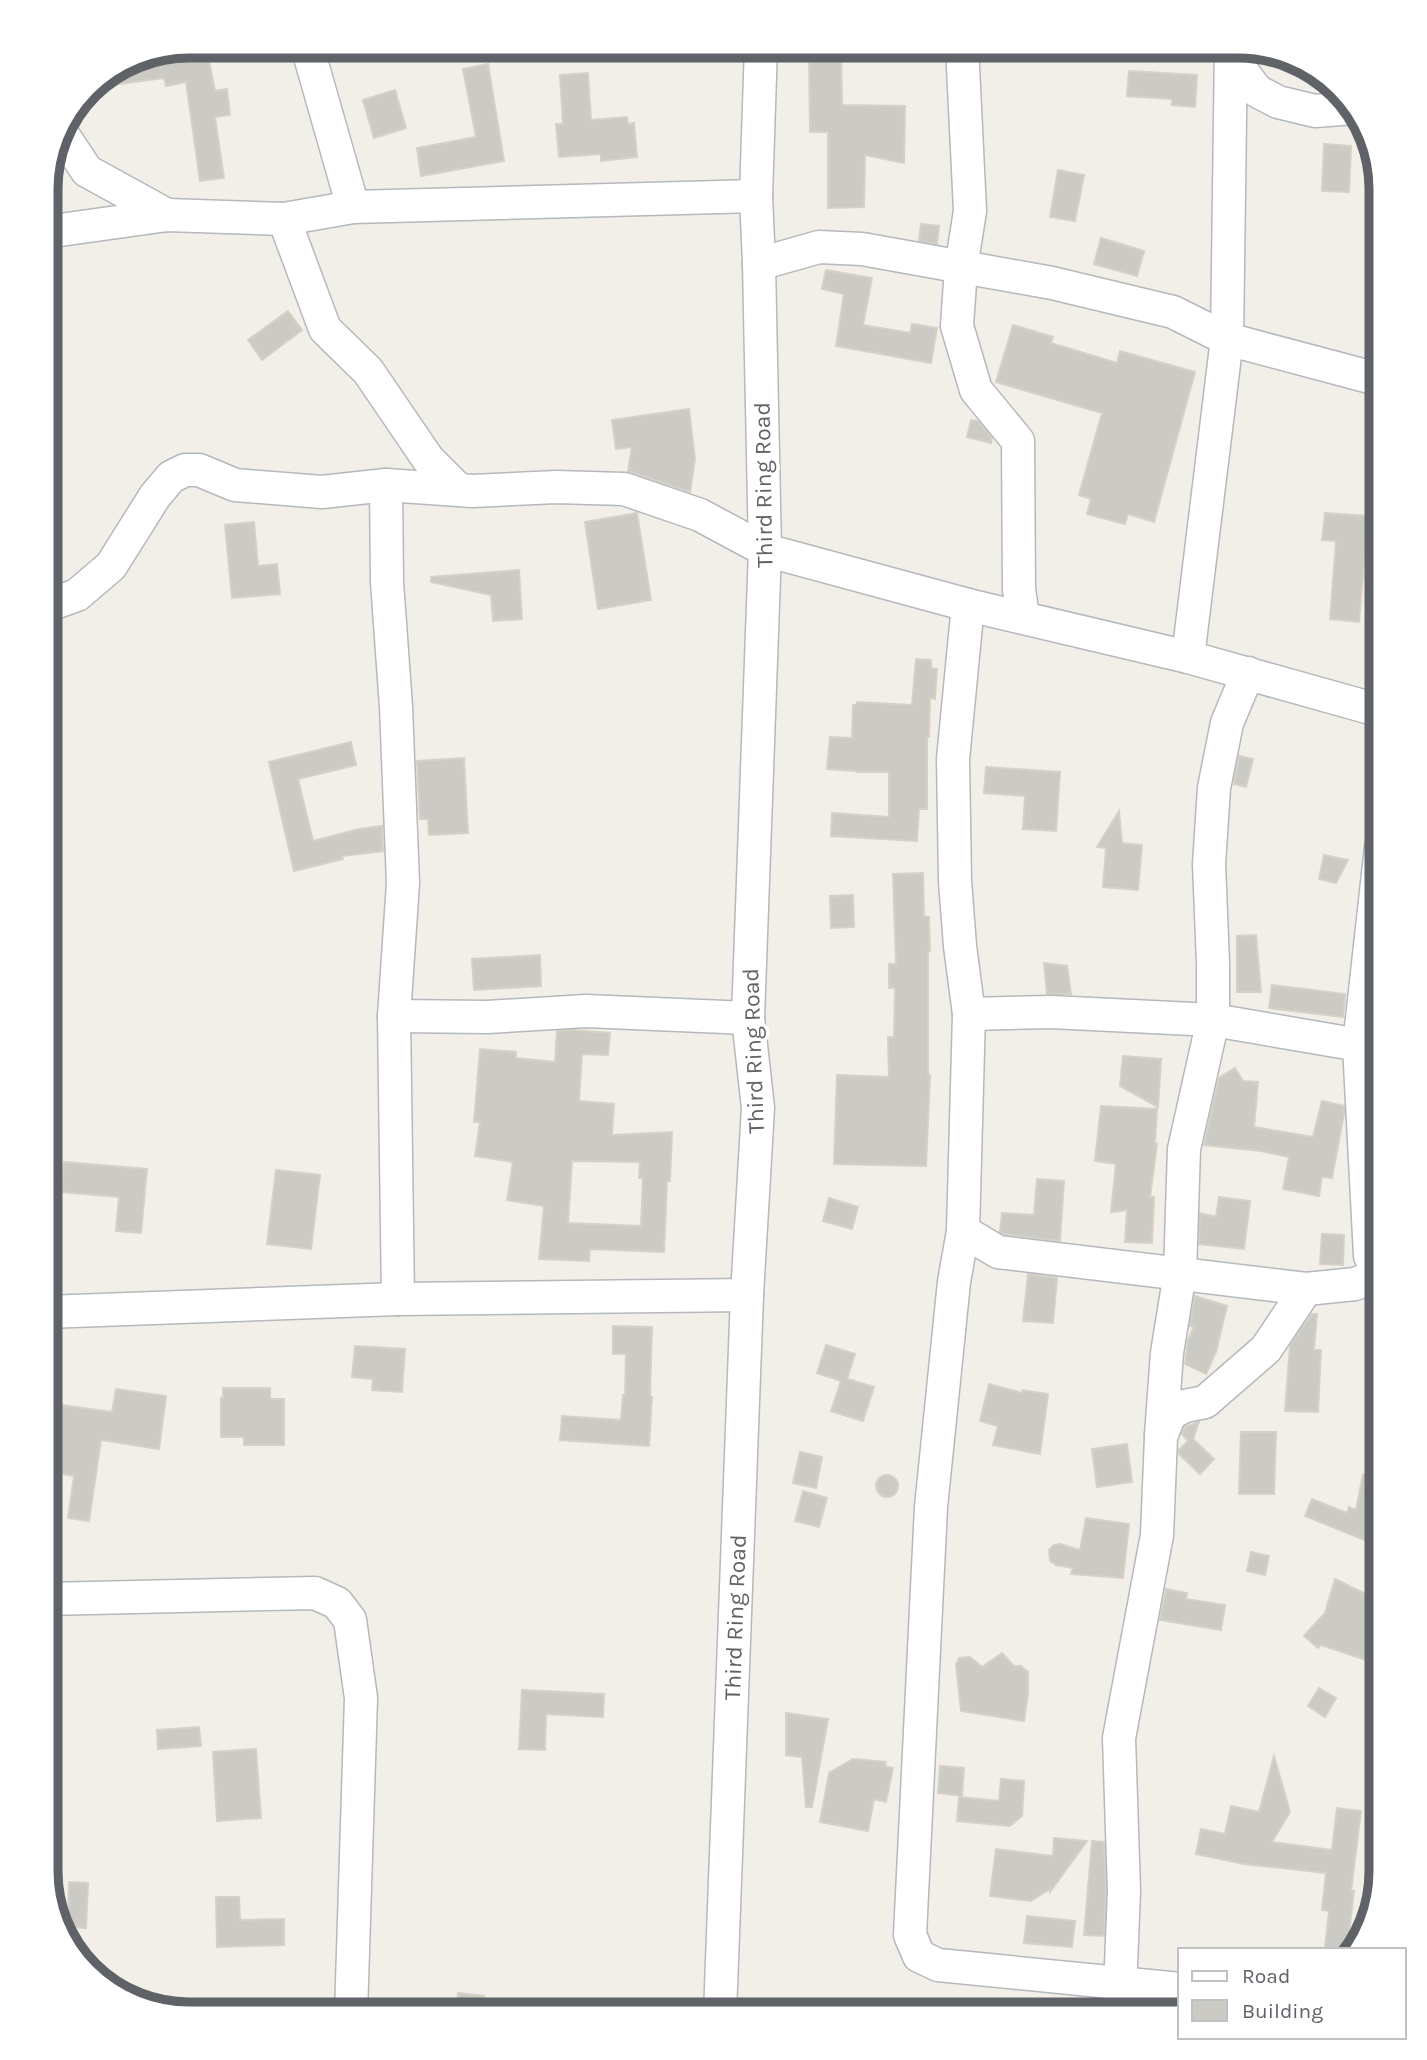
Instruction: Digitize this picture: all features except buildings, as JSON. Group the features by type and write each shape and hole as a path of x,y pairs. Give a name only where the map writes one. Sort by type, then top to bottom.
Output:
{"street":[{"path":"310,58 353,207"},
{"name":"Third Ring Road","path":"720,2002 747,1295 758,1108 748,1018 765,550 755,196 761,58"},
{"path":"963,58 970,211 961,268 957,326 976,390 1018,441 1019,589 1023,617"},
{"path":"1188,657 1227,339 1231,58"},
{"path":"1235,58 1257,91 1278,102 1315,111 1342,109"},
{"path":"67,141 87,171 167,215"},
{"path":"58,230 167,215 284,219 353,207 755,196"},
{"path":"284,219 325,330 368,371 428,459 459,490"},
{"path":"759,264 819,247 862,249 1052,284 1173,312 1227,339 1369,377"},
{"path":"58,602 77,595 111,566 155,496 171,477 185,470 199,470 235,485 322,492 386,485 472,491 556,487 624,489 700,515 765,550 968,605 1188,657 1369,708"},
{"path":"386,485 387,582 396,707 403,883 394,1016 398,1299"},
{"path":"968,605 953,760 955,880 969,1014 963,1231 954,1282 931,1507 910,1935 919,1956 938,1965 1178,1989"},
{"path":"1120,2002 1124,1891 1119,1738 1157,1535 1167,1353 1180,1273 1184,1149 1213,1020 1209,864 1214,788 1227,723 1248,673"},
{"path":"1369,955 1359,1045 1369,1237"},
{"path":"394,1016 486,1017 586,1011 748,1018"},
{"path":"969,1014 1051,1012 1213,1020 1359,1045"},
{"path":"963,1231 998,1252 1306,1289 1355,1284 1369,1279"},
{"path":"954,1282 998,1252"},
{"path":"1161,1437 1170,1414 1185,1406 1205,1402 1266,1349 1306,1289"},
{"path":"58,1312 398,1299 747,1295"},
{"path":"58,1599 315,1593 337,1604 350,1620 361,1699 351,2002"}]}
